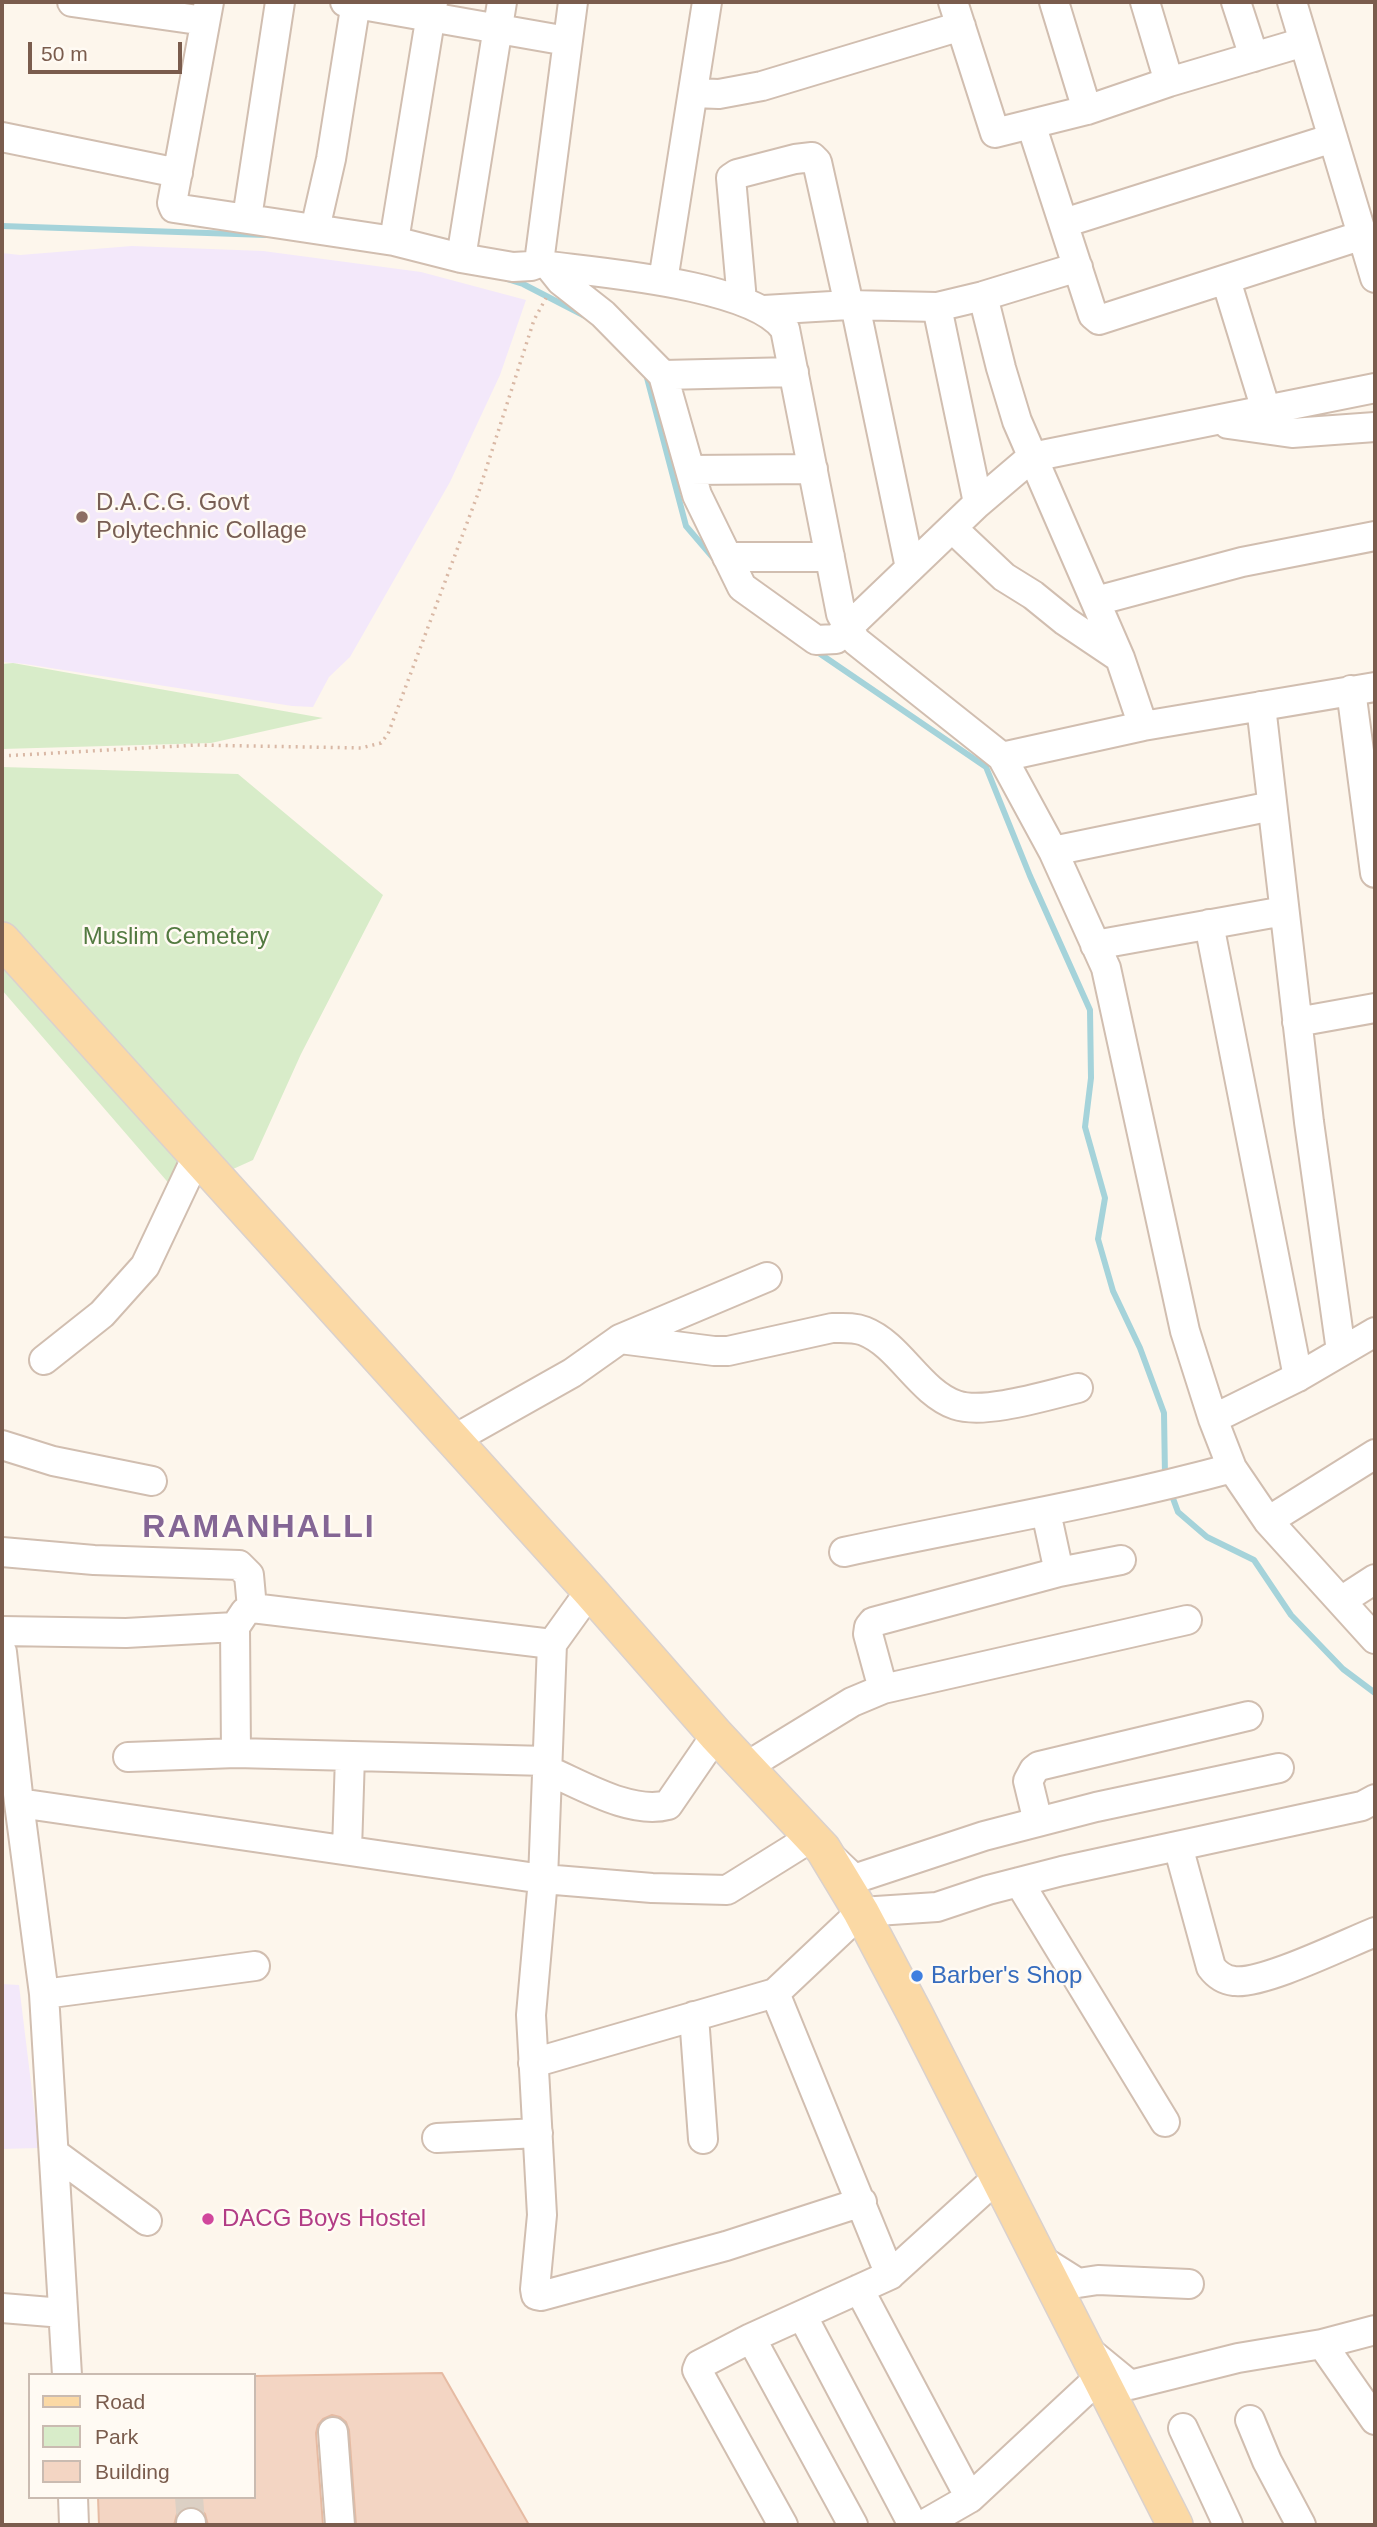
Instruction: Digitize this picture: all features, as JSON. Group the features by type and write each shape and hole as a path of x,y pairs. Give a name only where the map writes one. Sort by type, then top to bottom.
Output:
{"main road":[{"path":"2,940 817,1843 861,1912 1175,2525"}],"street":[{"path":"72,2 207,11 172,203 174,208 394,241 461,258 513,267 546,264 663,281 753,305 937,307 1078,267"},
{"path":"247,218 280,2"},
{"path":"315,229 331,159 352,2 500,15 567,41"},
{"path":"573,2 540,254 561,281 603,314 663,375 697,495 742,587 816,640 836,639 978,503 1032,457 1375,388"},
{"path":"663,281 707,2"},
{"path":"1054,2 1087,110"},
{"path":"1145,2 1169,82"},
{"path":"1236,2 1254,57"},
{"path":"1292,2 1375,278"},
{"path":"394,241 432,8"},
{"path":"693,93 719,94 762,86 957,14 995,133 1087,110 1169,82 1304,42"},
{"path":"461,258 500,15"},
{"path":"1031,124 1093,315 1099,320 1363,235"},
{"path":"2,137 178,173"},
{"path":"1065,223 1334,138"},
{"path":"909,568 852,305 817,162 811,157 795,159 731,178 753,305 785,329 841,614 856,641 1002,757 1053,851 1106,968 1185,1331 1232,1468 1268,1521 1375,1639"},
{"path":"1226,280 1266,410"},
{"path":"983,296 1009,395 1032,457 1121,658 1143,726"},
{"path":"937,307 978,503"},
{"path":"663,375 794,372"},
{"path":"1207,421 1292,433 1375,427"},
{"path":"690,470 813,469"},
{"path":"952,528 1004,577 1121,658"},
{"path":"1096,601 1242,562 1375,536"},
{"path":"727,557 830,557"},
{"path":"1002,757 1143,726 1363,689 1375,873"},
{"path":"1261,706 1297,1022 1341,1351"},
{"path":"1053,851 1272,806"},
{"path":"1096,945 1284,911"},
{"path":"1209,924 1298,1377"},
{"path":"1297,1022 1375,1008"},
{"path":"44,1360 102,1314 145,1266 197,1156"},
{"path":"453,1440 572,1373 620,1339 766,1277"},
{"path":"620,1339 728,1351 832,1328 849,1328 877,1338 937,1395 957,1405 994,1406 1078,1388"},
{"path":"1213,1419 1298,1377 1375,1332"},
{"path":"2,1444 53,1461 152,1481"},
{"path":"1268,1521 1375,1454"},
{"path":"844,1552 983,1522 1046,1512 1232,1468"},
{"path":"1046,1512 1059,1572"},
{"path":"2,1552 94,1560 239,1565 249,1575 236,1753"},
{"path":"883,1689 868,1634 873,1622 1059,1572 1121,1560"},
{"path":"1340,1601 1375,1579"},
{"path":"590,1591 552,1644 543,1879 531,2015 542,2216 536,2295 541,2296 726,2246 862,2202"},
{"path":"2,1631 125,1633 244,1617 552,1644"},
{"path":"128,1757 236,1753 547,1765 621,1802 643,1808 656,1808 668,1805 720,1738 749,1765 852,1702 883,1689 1187,1620"},
{"path":"2,1652 44,1994 66,2373"},
{"path":"1038,1822 1028,1781 1039,1766 1248,1716"},
{"path":"347,1850 351,1756"},
{"path":"19,1803 543,1879 652,1888 727,1890 817,1843 854,1879 984,1836 1279,1768"},
{"path":"533,2063 775,1993 861,1912 937,1907 1019,1882 1362,1806 1375,1799"},
{"path":"1178,1846 1211,1967 1217,1975 1233,1981 1263,1978 1375,1932"},
{"path":"1019,1882 1165,2122"},
{"path":"44,1994 255,1966"},
{"path":"775,1993 890,2275"},
{"path":"694,2017 703,2139"},
{"path":"437,2138 538,2133"},
{"path":"54,2153 147,2221"},
{"path":"783,2525 697,2370 704,2361 890,2275 998,2177"},
{"path":"1040,2259 1078,2283 1098,2280 1189,2284"},
{"path":"859,2289 970,2498"},
{"path":"2,2308 64,2314"},
{"path":"802,2315 913,2525"},
{"path":"923,2525 970,2498 1092,2363 1130,2385 1238,2358 1322,2344 1375,2330"},
{"path":"751,2338 853,2525"},
{"path":"1322,2344 1375,2420"},
{"path":"1250,2420 1267,2461 1301,2525"},
{"path":"1183,2428 1228,2525"},
{"path":"333,2432 340,2525"},
{"path":"73,2499 74,2525"}],"path":[{"path":"2,756 197,745 361,748 381,743 388,734 479,491 541,305"}],"shaded area":[{"path":"132,246 263,251 421,272 526,300 500,375 450,482 350,657 329,677 313,707 2,662 2,253 20,255"},
{"path":"2,1984 19,1985 39,2148 2,2149"}],"green space":[{"path":"13,663 323,718 211,743 2,749 2,664"},
{"name":"Muslim Cemetery","path":"2,767 238,774 383,895 301,1054 253,1160 178,1194 2,990"}],"building":[{"path":"442,2373 529,2525 356,2525 349,2430 346,2422 332,2415 323,2419 316,2433 323,2525 208,2525 205,2514 192,2506 183,2508 177,2514 174,2525 99,2525 98,2499 256,2499 256,2376"}],"waterway":[{"path":"2,226 266,235"},
{"path":"507,279 523,284 585,316"},
{"path":"646,374 686,526 715,560"},
{"path":"813,649 986,767 1030,876 1090,1010 1091,1078 1085,1127 1105,1198 1098,1239 1113,1291 1140,1348 1164,1413 1165,1476"},
{"path":"1171,1493 1178,1512 1207,1537 1254,1560 1291,1615 1343,1669 1375,1693"}],"tunnel":[{"path":"189,2499 191,2523"}],"place":[{"name":"D.A.C.G. Govt Polytechnic Collage","path":"82,517"},
{"name":"Barber's Shop","path":"917,1976"},
{"name":"DACG Boys Hostel","path":"208,2219"}],"district":[{"name":"RAMANHALLI","path":"259,1528"}]}
